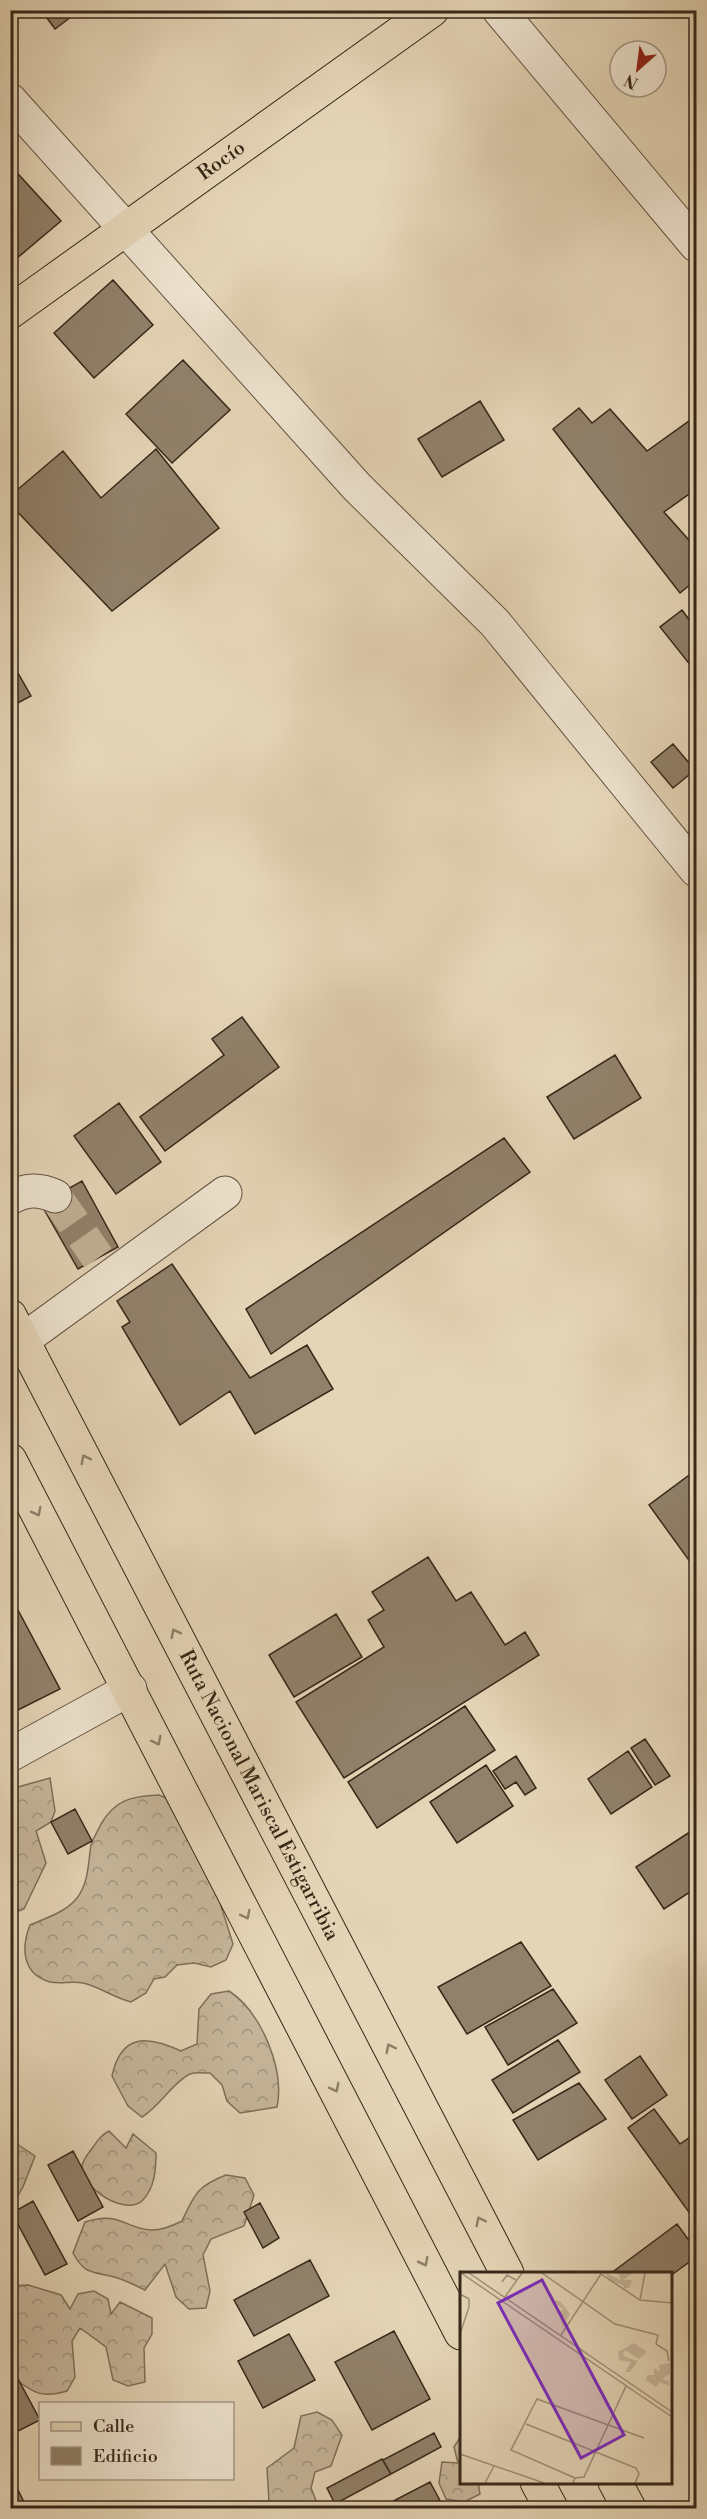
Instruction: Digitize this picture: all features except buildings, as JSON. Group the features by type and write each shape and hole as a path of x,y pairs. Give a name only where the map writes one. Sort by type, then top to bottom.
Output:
{"main road":[{"name":"Rocío","path":"10,312 432,10"},
{"name":"Ruta Nacional Mariscal Estigarribia","path":"17,1328 506,2272"},
{"path":"10,1460 460,2331"},
{"path":"538,2483 551,2508"},
{"path":"616,2483 629,2508"}],"street":[{"path":"499,10 696,245"},
{"path":"10,100 357,487 495,622 696,870"},
{"path":"10,1198 21,1191 42,1190 55,1196"},
{"path":"17,1328 100,1270 225,1193"},
{"path":"10,1755 130,1689"}],"green space":[{"path":"50,1778 55,1811 51,1822 36,1831 46,1863 24,1909 11,1914 11,1794 18,1787"},
{"path":"159,1795 190,1808 233,1944 226,1960 211,1967 194,1963 177,1965 165,1977 154,1979 146,1993 131,2002 88,1984 54,1983 41,1978 29,1967 26,1959 25,1942 30,1925 62,1911 77,1898 86,1879 92,1842 112,1809 132,1798"},
{"path":"229,1991 241,2000 251,2013 268,2043 277,2076 279,2092 277,2107 240,2113 227,2101 222,2085 210,2073 197,2073 184,2078 142,2117 128,2106 112,2076 122,2052 129,2045 146,2041 157,2042 181,2051 197,2044 199,2009 211,1994"},
{"path":"109,2131 126,2148 133,2134 156,2153 155,2172 150,2190 142,2201 134,2205 125,2205 105,2197 96,2191 84,2175 82,2164 84,2159 100,2138"},
{"path":"11,2140 35,2156 23,2187 14,2202 10,2202"},
{"path":"226,2175 245,2178 254,2195 244,2226 211,2239 203,2255 210,2291 206,2308 189,2309 176,2297 165,2264 145,2290 119,2278 84,2268 73,2253 85,2222 106,2218 150,2230 166,2228 182,2221 202,2188"},
{"path":"28,2285 61,2295 70,2309 78,2294 94,2291 108,2299 111,2314 120,2302 152,2318 152,2334 144,2348 145,2382 128,2386 113,2380 106,2347 80,2328 72,2341 75,2377 67,2391 43,2394 25,2386 11,2376 11,2286"},
{"path":"317,2412 332,2420 342,2435 331,2466 315,2472 311,2488 319,2508 257,2508 269,2502 267,2468 294,2448 301,2416"},
{"path":"460,2438 460,2483 478,2483 480,2494 464,2502 446,2499 439,2483 442,2462 458,2463 454,2447"}],"tunnel":[{"path":"55,1196 98,1258"}]}
